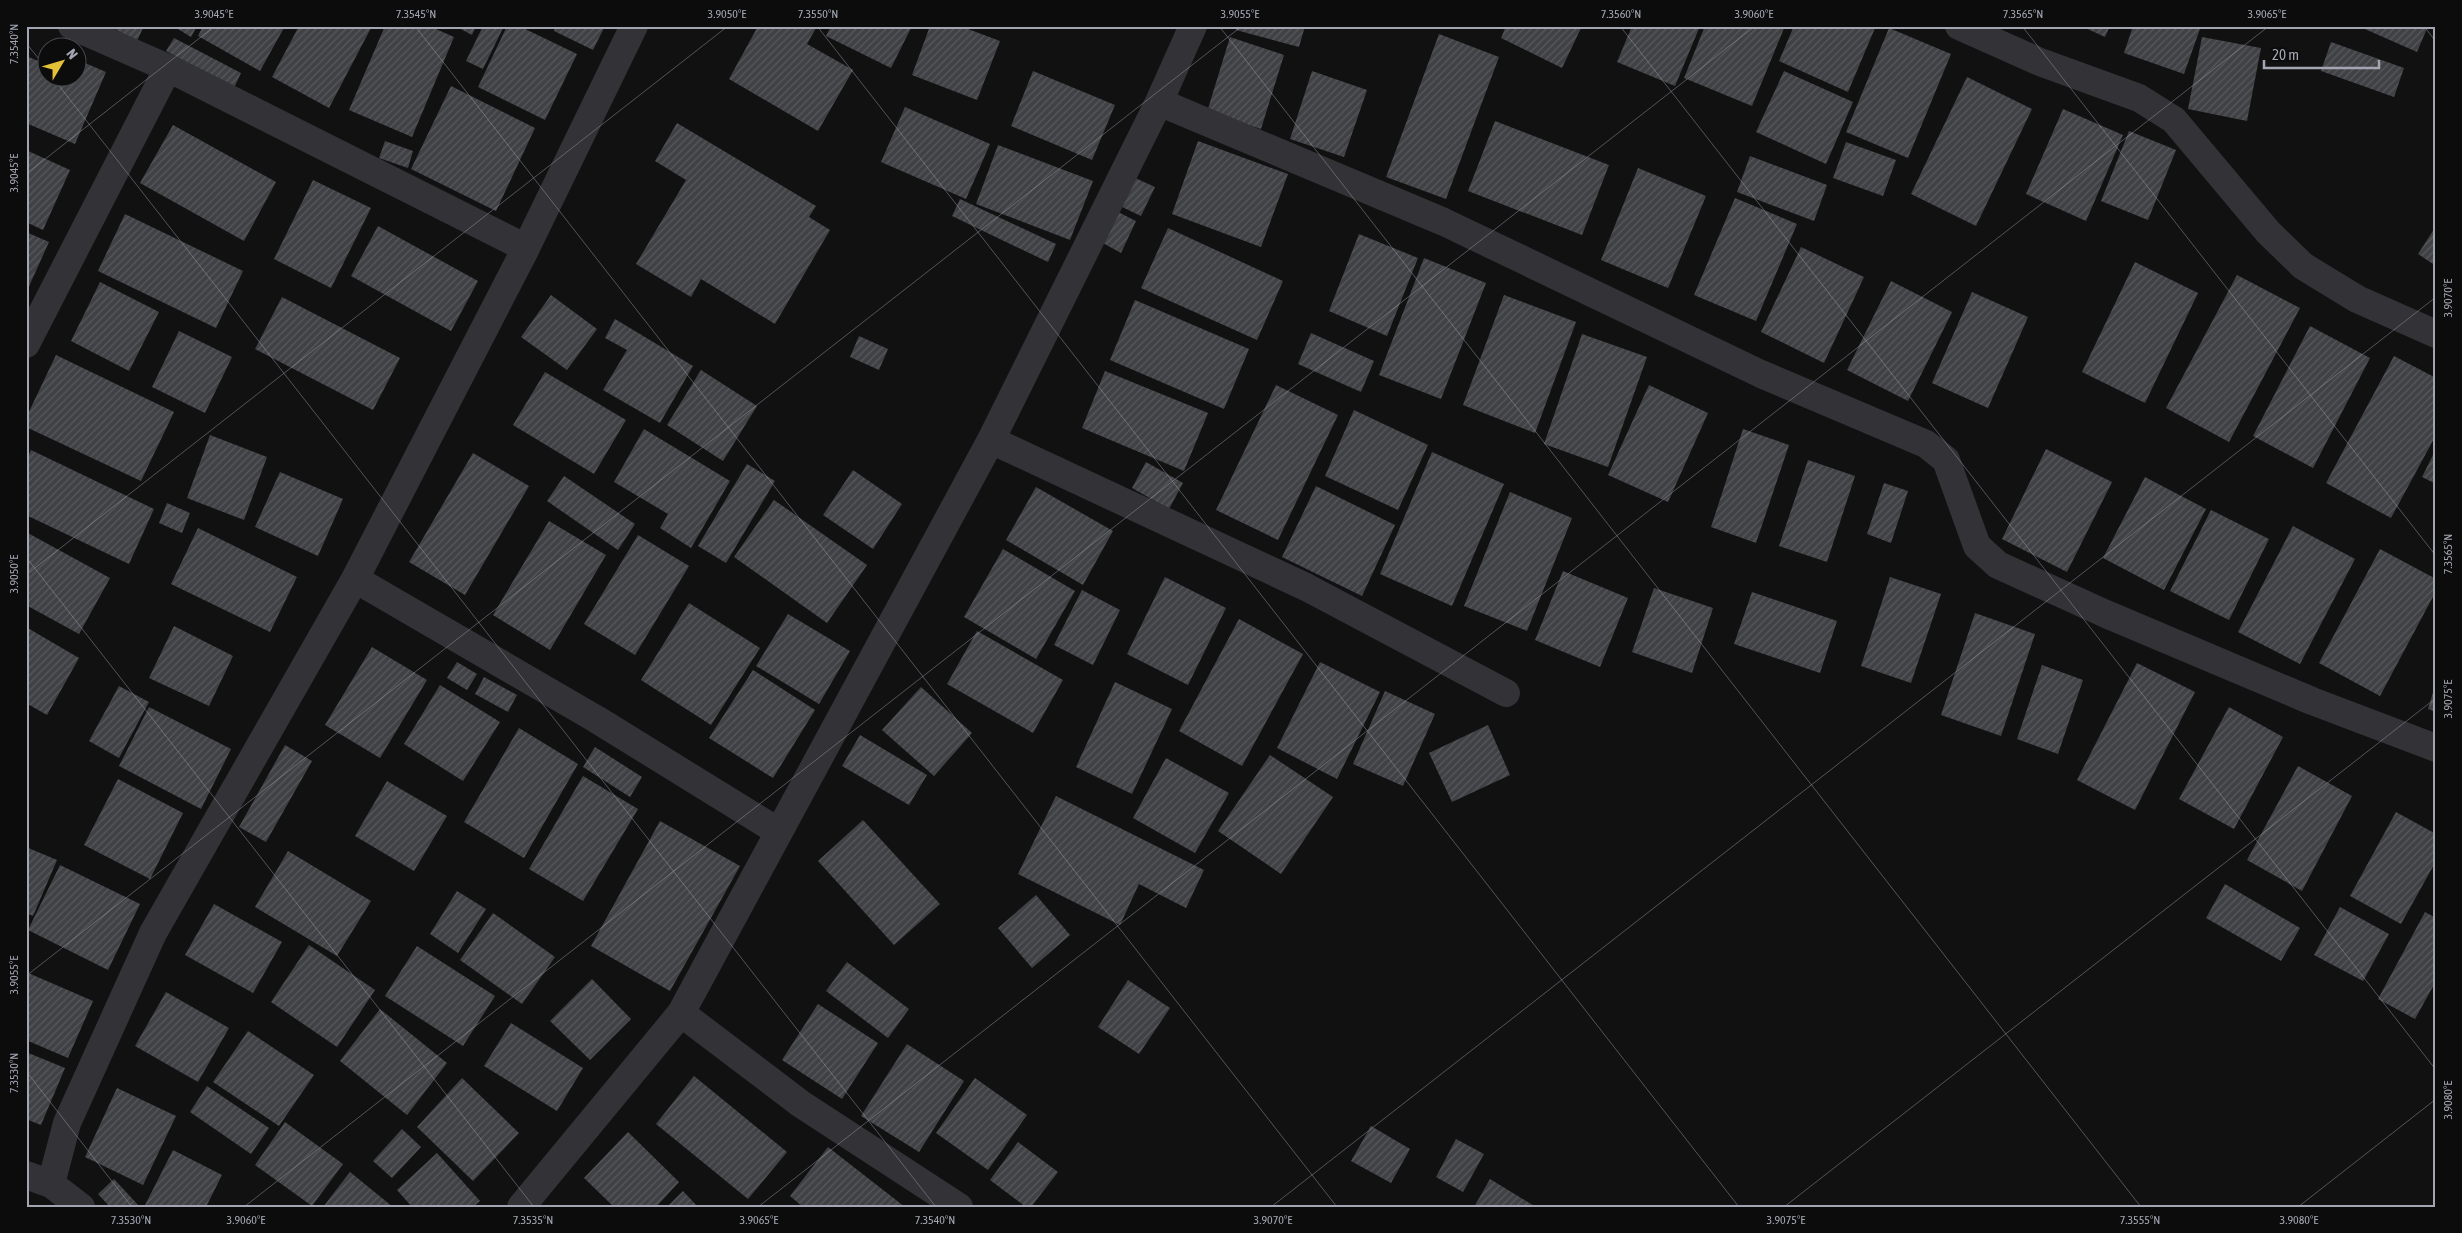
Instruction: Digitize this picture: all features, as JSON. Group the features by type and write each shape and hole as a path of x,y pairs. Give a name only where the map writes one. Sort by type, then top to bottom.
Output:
{"street":[{"path":"72,26 168,68 526,248"},
{"path":"81,1207 39,1180 67,1123 153,933 355,579 526,248 634,26"},
{"path":"521,1207 681,1013 992,440 1159,102 1193,26"},
{"path":"1959,26 2040,62 2138,98 2174,120 2268,232 2304,266 2357,299 2436,334"},
{"path":"26,344 168,68"},
{"path":"1159,102 1444,222 1762,374 1926,444 1946,460 1977,546 1998,565 2106,614 2285,690 2436,748"},
{"path":"992,440 1306,587 1506,693"},
{"path":"355,579 596,719 779,832"},
{"path":"681,1013 801,1104 959,1207"}],"building":[{"path":"109,26 140,26 143,28 137,41"},
{"path":"173,26 197,26 191,37"},
{"path":"203,26 285,26 260,71 198,36"},
{"path":"299,26 372,26 329,108 272,77"},
{"path":"385,26 429,26 454,37 412,137 349,110"},
{"path":"455,26 476,26 472,35"},
{"path":"483,26 504,26 483,69 466,61"},
{"path":"507,26 519,26 577,54 545,120 478,87"},
{"path":"556,26 605,26 593,50 554,31"},
{"path":"754,26 812,26 816,28 807,44 853,70 818,131 729,79 757,28"},
{"path":"831,26 912,26 891,68 826,36"},
{"path":"930,26 960,26 1000,41 977,100 912,75"},
{"path":"1236,26 1305,26 1299,47 1236,30"},
{"path":"1506,26 1582,26 1562,68 1501,38"},
{"path":"1632,26 1700,26 1675,86 1617,62"},
{"path":"1705,26 1785,26 1752,106 1684,78"},
{"path":"1794,26 1875,28 1848,92 1779,61"},
{"path":"2081,26 2110,26 2105,37"},
{"path":"2133,26 2201,26 2184,74 2124,53"},
{"path":"2358,26 2428,26 2417,52"},
{"path":"1889,28 1951,54 1908,158 1846,132"},
{"path":"1439,34 1499,57 1446,199 1386,177"},
{"path":"1230,37 1284,55 1261,129 1207,112"},
{"path":"2202,37 2261,48 2247,121 2188,109"},
{"path":"174,38 241,73 234,88 166,51"},
{"path":"2331,42 2404,68 2394,97 2321,71"},
{"path":"26,56 38,61 38,88 88,88 88,64 106,72 75,144 26,123"},
{"path":"1033,71 1115,105 1092,160 1011,126"},
{"path":"1312,71 1367,90 1344,157 1290,139"},
{"path":"1784,71 1853,102 1826,164 1756,132"},
{"path":"1967,77 2032,109 1976,226 1911,194"},
{"path":"451,86 535,128 496,211 411,169"},
{"path":"905,107 990,144 966,199 881,162"},
{"path":"2063,109 2123,135 2086,221 2026,194"},
{"path":"1495,121 1609,165 1582,235 1468,191"},
{"path":"677,123 816,206 809,217 830,230 775,324 701,279 691,297 636,264 686,180 655,161"},
{"path":"173,125 276,182 244,241 140,183"},
{"path":"2129,131 2176,150 2148,220 2101,201"},
{"path":"385,141 413,151 408,168 379,158"},
{"path":"1198,141 1288,174 1261,247 1172,214"},
{"path":"1846,142 1896,160 1883,196 1833,178"},
{"path":"998,145 1093,181 1070,240 976,204"},
{"path":"26,150 70,170 43,230 26,222"},
{"path":"1750,156 1827,185 1814,221 1737,192"},
{"path":"1638,168 1706,196 1668,288 1601,260"},
{"path":"1133,177 1155,187 1141,216 1120,206"},
{"path":"313,180 371,208 331,288 274,259"},
{"path":"1735,198 1797,224 1756,321 1694,295"},
{"path":"960,199 1056,244 1048,262 952,216"},
{"path":"1116,211 1136,221 1121,253 1101,242"},
{"path":"125,214 243,271 216,328 98,271"},
{"path":"378,226 478,281 451,331 351,276"},
{"path":"2436,226 2436,266 2418,254"},
{"path":"1168,228 1283,281 1257,340 1141,288"},
{"path":"26,232 49,242 26,293"},
{"path":"1359,234 1418,258 1387,336 1329,311"},
{"path":"1801,247 1864,277 1824,363 1761,332"},
{"path":"1424,258 1486,283 1441,399 1379,375"},
{"path":"2135,262 2198,293 2145,403 2082,372"},
{"path":"2237,275 2300,308 2229,442 2166,408"},
{"path":"1891,281 1952,312 1908,401 1847,370"},
{"path":"100,282 159,312 129,371 71,341"},
{"path":"1972,292 2028,317 1988,408 1932,383"},
{"path":"551,295 597,329 567,370 521,337"},
{"path":"1504,295 1576,322 1535,433 1463,405"},
{"path":"282,297 400,358 373,410 255,349"},
{"path":"1135,300 1249,349 1224,409 1110,360"},
{"path":"615,319 693,366 660,423 603,390 627,350 605,338"},
{"path":"2310,326 2370,358 2313,468 2253,436"},
{"path":"179,331 232,357 205,413 152,387"},
{"path":"1311,333 1374,361 1361,392 1298,364"},
{"path":"1582,334 1647,357 1608,467 1544,444"},
{"path":"859,336 888,349 879,370 850,357"},
{"path":"56,355 174,412 141,481 26,427 26,418"},
{"path":"2394,356 2436,378 2436,435 2391,518 2326,483"},
{"path":"701,370 757,406 723,461 667,425"},
{"path":"1105,371 1208,413 1184,471 1082,428"},
{"path":"545,372 626,420 594,474 513,425"},
{"path":"1276,385 1338,415 1278,540 1216,510"},
{"path":"1649,385 1708,413 1668,502 1608,475"},
{"path":"1354,410 1428,445 1398,510 1325,476"},
{"path":"644,429 730,481 691,548 660,528 668,514 614,482"},
{"path":"1743,429 1789,445 1756,543 1711,527"},
{"path":"210,435 267,457 244,520 187,498"},
{"path":"2046,449 2112,482 2067,572 2002,539"},
{"path":"2436,449 2436,484 2422,477"},
{"path":"31,450 154,509 129,564 26,515 26,460"},
{"path":"1432,452 1504,484 1452,606 1380,574"},
{"path":"473,453 529,486 465,595 409,562"},
{"path":"1808,460 1855,476 1827,562 1779,546"},
{"path":"1146,462 1183,483 1169,509 1132,488"},
{"path":"747,464 775,481 726,563 698,546"},
{"path":"853,470 902,504 873,549 823,515"},
{"path":"280,472 343,499 318,556 255,527"},
{"path":"564,476 635,524 618,550 547,501"},
{"path":"2145,477 2206,509 2164,590 2103,558"},
{"path":"1884,483 1908,491 1891,543 1867,534"},
{"path":"1316,486 1395,525 1362,596 1282,557"},
{"path":"1036,487 1113,531 1083,585 1006,540"},
{"path":"1510,492 1572,518 1527,631 1464,606"},
{"path":"774,500 867,565 827,623 734,557"},
{"path":"167,503 190,513 182,533 159,523"},
{"path":"2211,510 2269,539 2229,620 2170,591"},
{"path":"549,521 606,555 550,650 493,615"},
{"path":"2293,526 2355,559 2300,664 2238,632"},
{"path":"198,528 297,577 270,632 171,584"},
{"path":"26,532 110,578 79,634 26,605"},
{"path":"638,535 689,566 635,655 584,624"},
{"path":"1003,549 1075,591 1036,659 964,617"},
{"path":"2380,549 2436,579 2436,591 2380,696 2319,663"},
{"path":"1563,571 1628,598 1600,667 1535,640"},
{"path":"1165,577 1226,608 1188,685 1127,654"},
{"path":"1890,577 1941,594 1911,683 1861,666"},
{"path":"1654,588 1713,608 1692,673 1632,652"},
{"path":"1082,590 1120,610 1093,665 1054,645"},
{"path":"1752,592 1837,621 1820,673 1734,644"},
{"path":"689,603 760,648 711,725 641,680"},
{"path":"1975,613 2035,634 2001,736 1941,715"},
{"path":"788,614 850,651 819,704 756,666"},
{"path":"1239,619 1303,654 1242,766 1179,731"},
{"path":"174,626 233,656 209,706 149,678"},
{"path":"26,627 79,658 47,715 26,703"},
{"path":"977,631 1063,680 1033,733 947,684"},
{"path":"372,647 427,680 380,758 325,725"},
{"path":"457,662 477,674 467,690 447,678"},
{"path":"1320,662 1380,692 1337,779 1277,748"},
{"path":"2137,663 2195,692 2135,810 2077,780"},
{"path":"2042,665 2083,680 2058,754 2017,739"},
{"path":"753,670 815,710 773,778 709,738"},
{"path":"484,677 517,695 508,712 475,694"},
{"path":"1115,682 1172,709 1132,794 1076,767"},
{"path":"440,685 500,722 463,781 404,744"},
{"path":"119,686 149,702 119,758 89,741"},
{"path":"2436,686 2436,712 2428,709"},
{"path":"921,687 972,733 934,776 882,730"},
{"path":"1385,691 1435,714 1403,786 1353,764"},
{"path":"149,707 231,749 201,809 119,766"},
{"path":"2229,707 2283,737 2234,829 2179,799"},
{"path":"1488,725 1510,775 1452,802 1429,753"},
{"path":"519,728 578,764 524,858 464,822"},
{"path":"860,735 927,775 909,805 842,766"},
{"path":"285,745 312,761 266,842 239,827"},
{"path":"595,747 642,777 630,797 583,767"},
{"path":"1270,755 1333,797 1281,874 1218,831"},
{"path":"1166,758 1229,793 1195,853 1133,818"},
{"path":"2298,766 2352,796 2302,891 2247,860"},
{"path":"583,776 638,809 583,901 529,869"},
{"path":"118,779 183,813 150,879 84,845"},
{"path":"387,781 447,816 414,871 355,836"},
{"path":"1056,796 1204,870 1186,908 1139,884 1120,925 1018,874"},
{"path":"2396,812 2436,834 2436,861 2401,924 2350,896"},
{"path":"863,820 940,904 894,945 818,861"},
{"path":"660,821 740,866 670,991 591,946"},
{"path":"26,847 57,860 33,916 26,913"},
{"path":"288,851 371,901 337,956 255,907"},
{"path":"60,865 140,904 108,970 28,930"},
{"path":"2225,884 2300,928 2281,961 2206,918"},
{"path":"457,891 486,909 458,953 430,934"},
{"path":"1036,895 1070,935 1032,968 998,928"},
{"path":"214,904 282,942 253,993 185,955"},
{"path":"2340,907 2389,934 2363,981 2314,955"},
{"path":"2425,912 2436,918 2436,981 2415,1019 2378,999"},
{"path":"493,913 555,957 522,1004 460,960"},
{"path":"309,945 375,990 337,1047 271,1002"},
{"path":"417,946 495,996 463,1046 385,996"},
{"path":"847,962 909,1009 888,1038 826,991"},
{"path":"26,972 93,1001 68,1058 26,1040"},
{"path":"592,979 631,1019 590,1060 550,1021"},
{"path":"1128,980 1170,1008 1139,1054 1098,1027"},
{"path":"166,992 229,1028 198,1082 135,1046"},
{"path":"818,1004 878,1043 842,1099 782,1060"},
{"path":"380,1009 447,1063 407,1115 340,1061"},
{"path":"511,1023 583,1068 557,1111 484,1066"},
{"path":"248,1031 314,1075 279,1126 213,1082"},
{"path":"907,1044 964,1081 919,1152 861,1116"},
{"path":"26,1052 65,1068 41,1125 26,1119"},
{"path":"694,1076 787,1152 748,1199 656,1124"},
{"path":"462,1078 519,1133 473,1181 417,1127"},
{"path":"975,1078 1027,1115 988,1170 936,1133"},
{"path":"207,1086 269,1128 251,1154 190,1112"},
{"path":"117,1088 176,1116 143,1185 85,1157"},
{"path":"285,1122 343,1164 312,1206 255,1165"},
{"path":"1371,1126 1410,1149 1391,1183 1351,1161"},
{"path":"402,1129 421,1147 392,1178 373,1161"},
{"path":"628,1132 679,1182 656,1207 614,1207 584,1178"},
{"path":"1456,1139 1484,1154 1463,1192 1436,1177"},
{"path":"1018,1142 1058,1172 1031,1207 1026,1207 990,1180"},
{"path":"828,1147 905,1207 803,1207 790,1196"},
{"path":"173,1150 222,1175 206,1207 144,1207"},
{"path":"437,1153 480,1201 473,1207 412,1207 397,1190"},
{"path":"350,1172 393,1207 323,1207"},
{"path":"114,1179 138,1207 110,1207 98,1194"},
{"path":"1490,1179 1536,1207 1474,1207"},
{"path":"683,1191 698,1207 667,1207"}]}
